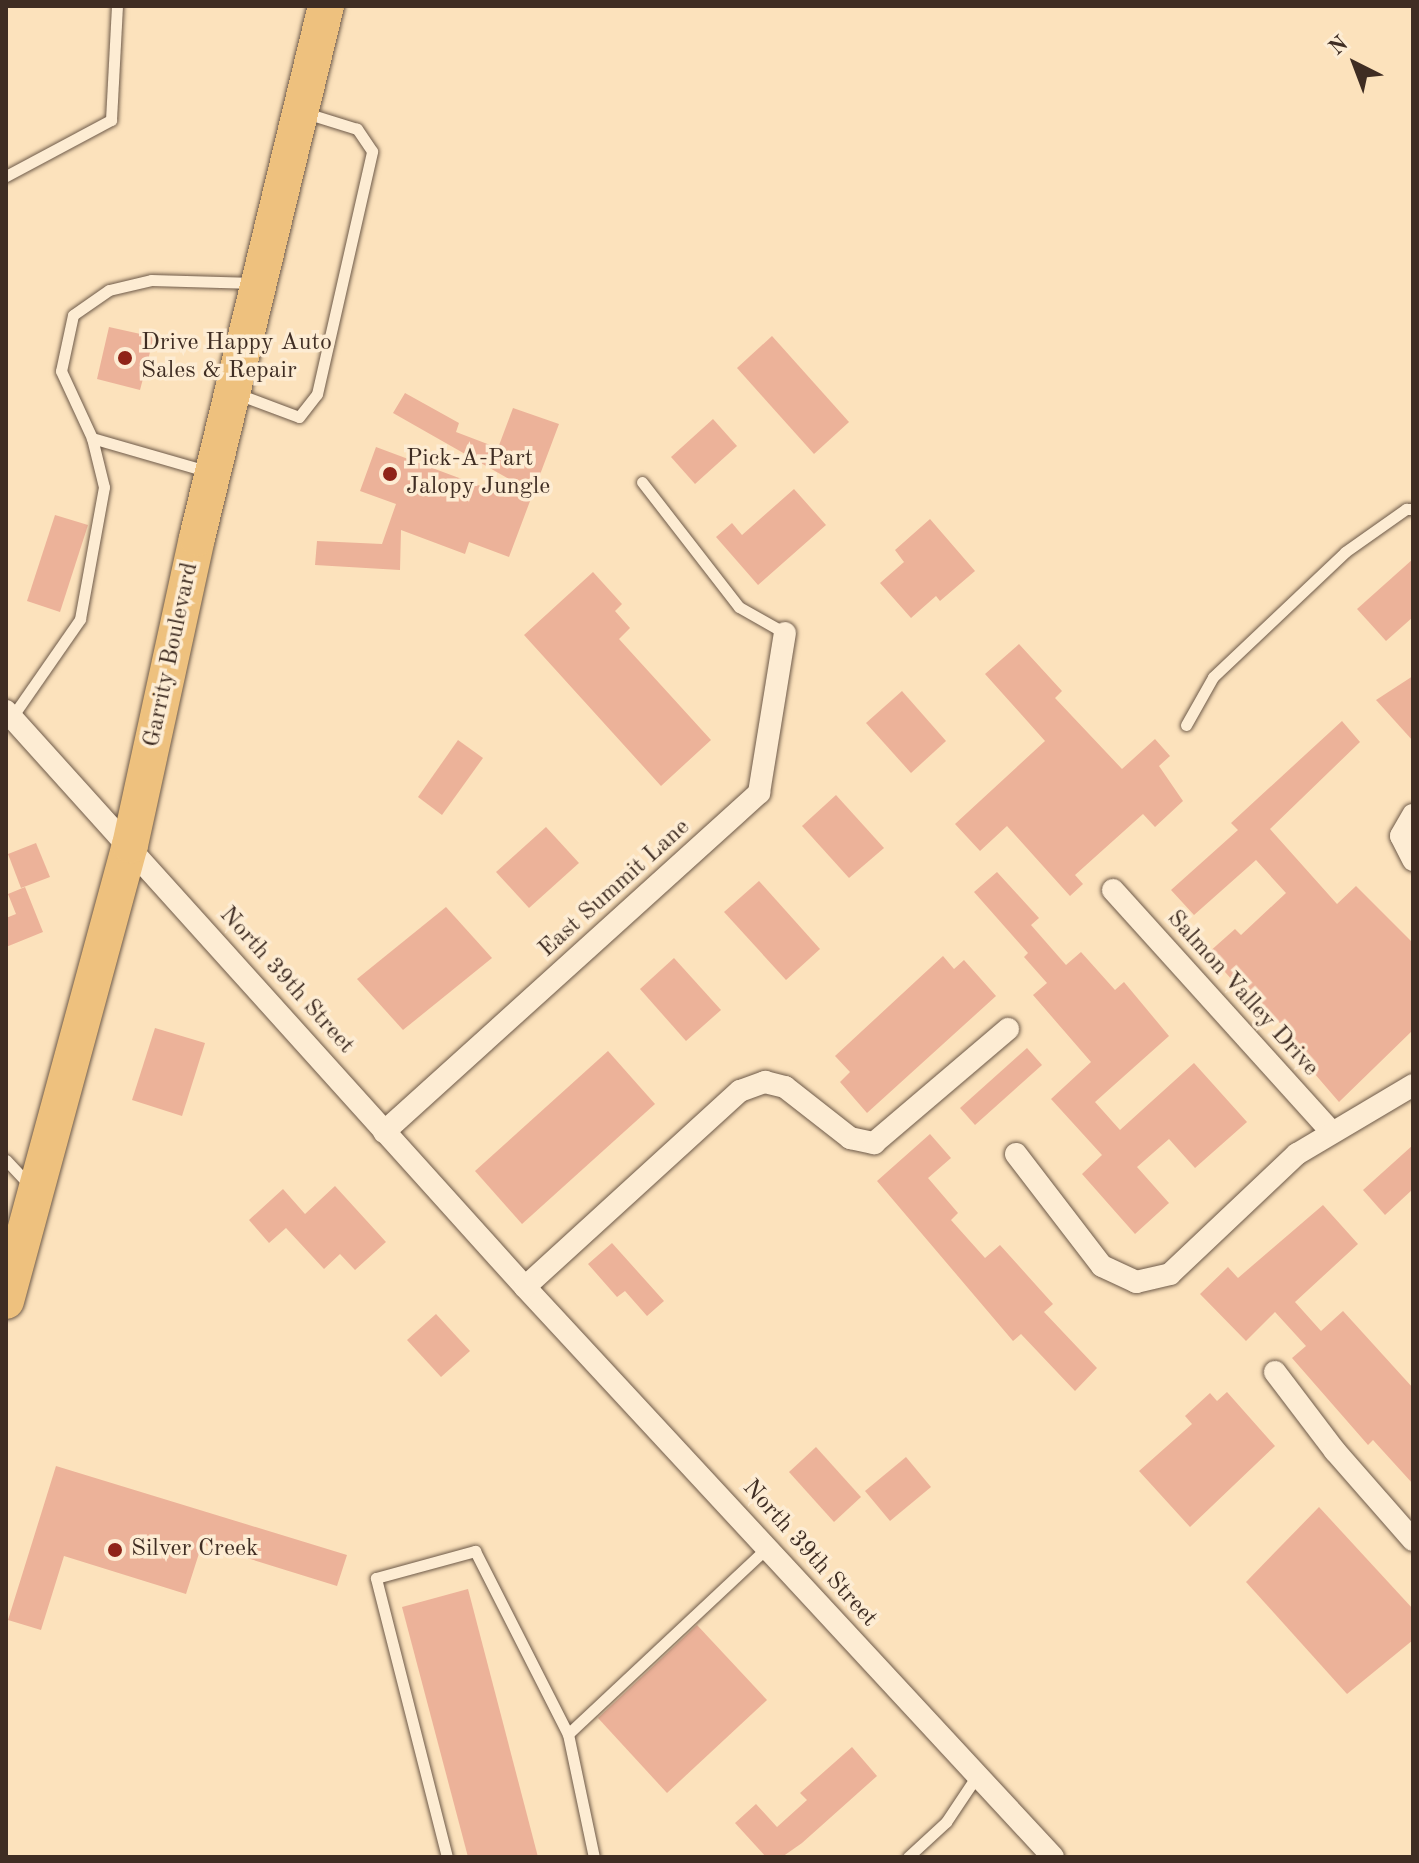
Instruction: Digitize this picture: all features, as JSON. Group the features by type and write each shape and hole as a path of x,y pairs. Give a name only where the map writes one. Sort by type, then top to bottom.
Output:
{"main road":[{"name":"Garrity Boulevard","path":"6,1301 130,845 258,284 326,6"}],"street":[{"name":"East Summit Lane","path":"384,1132 759,793 785,633"},
{"name":"North 39th Street","path":"9,714 525,1287 1053,1857"},
{"path":"1413,815 1401,836 1413,860"},
{"name":"Salmon Valley Drive","path":"1113,890 1332,1132"},
{"path":"525,1287 740,1091 765,1082 785,1087 850,1138 874,1143 1008,1029"},
{"path":"1016,1154 1102,1266 1136,1282 1170,1274 1297,1154 1413,1085"},
{"path":"1275,1372 1335,1451 1413,1540"}],"lane":[{"path":"6,176 111,120 117,6"},
{"path":"235,392 299,417 317,394 372,151 357,129 300,111"},
{"path":"9,714 80,619 104,487 92,438 61,371 73,315 109,290 151,280 258,284"},
{"path":"92,438 214,473"},
{"path":"642,482 739,607 785,633"},
{"path":"1186,725 1213,677 1235,656 1345,552 1406,509 1413,509"},
{"path":"6,1160 34,1191"},
{"path":"568,1734 768,1546"},
{"path":"447,1857 376,1578 475,1551 568,1734 594,1857"},
{"path":"908,1857 946,1822 976,1777"}],"building":[{"name":"Drive Happy Auto Sales & Repair","path":"109,327 154,337 140,390 97,379"},
{"path":"772,336 849,422 814,454 737,368"},
{"path":"405,393 459,423 456,432 498,448 513,408 559,424 509,557 469,542 465,554 401,530 400,570 315,565 317,541 382,544 396,504 360,491 376,447 502,494 509,479 393,413"},
{"path":"713,419 737,446 695,484 671,457"},
{"path":"794,489 826,525 758,585 716,537 732,523 742,535"},
{"path":"55,515 88,525 60,612 27,601"},
{"path":"930,519 975,571 940,601 936,596 911,618 880,583 904,562 895,550"},
{"path":"1413,559 1413,617 1386,641 1357,609"},
{"path":"593,572 622,604 615,611 630,628 619,639 711,740 661,786 524,635"},
{"path":"1019,644 1062,691 1055,698 1122,769 1155,739 1170,756 1159,766 1183,801 1155,827 1143,814 1075,875 1083,884 1070,896 1007,826 980,851 955,824 1045,741 985,674"},
{"path":"1413,676 1413,741 1376,700"},
{"path":"902,691 946,741 911,773 866,723"},
{"path":"1342,721 1360,742 1270,829 1337,904 1356,886 1413,943 1413,1030 1339,1102 1289,1044 1294,1039 1239,977 1234,982 1208,953 1235,929 1241,935 1286,893 1256,860 1194,915 1171,890 1238,830 1231,823"},
{"path":"458,740 483,758 442,815 418,797"},
{"path":"836,795 884,848 849,878 802,826"},
{"path":"546,827 579,863 529,908 496,872"},
{"path":"36,843 50,877 21,888 8,854"},
{"path":"997,872 1039,918 1031,925 1066,965 1081,952 1115,990 1124,982 1169,1036 1095,1102 1120,1130 1194,1063 1247,1122 1195,1168 1169,1139 1137,1167 1169,1203 1135,1234 1082,1174 1102,1155 1051,1099 1091,1062 1033,995 1047,983 1024,957 1028,953 974,892"},
{"path":"759,881 820,949 786,980 724,912"},
{"path":"25,887 43,932 6,947 6,918 16,914 8,894"},
{"path":"446,907 492,958 403,1030 357,979"},
{"path":"943,956 954,969 964,960 996,996 867,1113 840,1082 850,1072 835,1056"},
{"path":"674,958 721,1010 686,1041 640,989"},
{"path":"155,1028 205,1043 182,1116 132,1100"},
{"path":"1027,1048 1042,1065 975,1125 960,1108"},
{"path":"608,1051 655,1104 522,1224 475,1171"},
{"path":"930,1134 951,1158 928,1178 958,1213 951,1220 985,1258 1000,1245 1053,1304 1044,1312 1097,1368 1075,1391 1021,1334 1013,1341 877,1181"},
{"path":"1413,1145 1413,1189 1385,1215 1363,1190"},
{"path":"335,1186 386,1242 355,1270 340,1254 324,1269 286,1228 269,1243 249,1220 283,1189 305,1214"},
{"path":"1323,1205 1358,1244 1295,1302 1321,1331 1343,1311 1413,1388 1413,1484 1373,1440 1368,1445 1292,1358 1306,1346 1275,1312 1246,1341 1200,1294 1228,1267 1238,1278"},
{"path":"612,1243 664,1301 647,1316 625,1291 617,1297 588,1264"},
{"path":"436,1314 470,1351 441,1377 407,1340"},
{"path":"1227,1392 1275,1446 1190,1527 1139,1471 1192,1424 1185,1416 1210,1393 1217,1401"},
{"path":"816,1447 861,1497 834,1522 789,1472"},
{"path":"906,1457 931,1487 890,1521 865,1491"},
{"name":"Silver Creek","path":"56,1466 347,1555 337,1586 202,1544 186,1594 64,1556 41,1630 8,1620"},
{"path":"1319,1507 1413,1609 1413,1640 1347,1694 1246,1582"},
{"path":"468,1589 538,1857 468,1857 402,1607"},
{"path":"697,1625 767,1700 667,1793 598,1718"},
{"path":"852,1747 877,1776 802,1843 782,1857 766,1857 735,1823 756,1804 777,1827 807,1800 800,1793"}],"place":[{"name":"Drive Happy Auto Sales & Repair","path":"125,358"},
{"name":"Pick-A-Part Jalopy Jungle","path":"390,474"},
{"name":"Silver Creek","path":"115,1550"}]}
